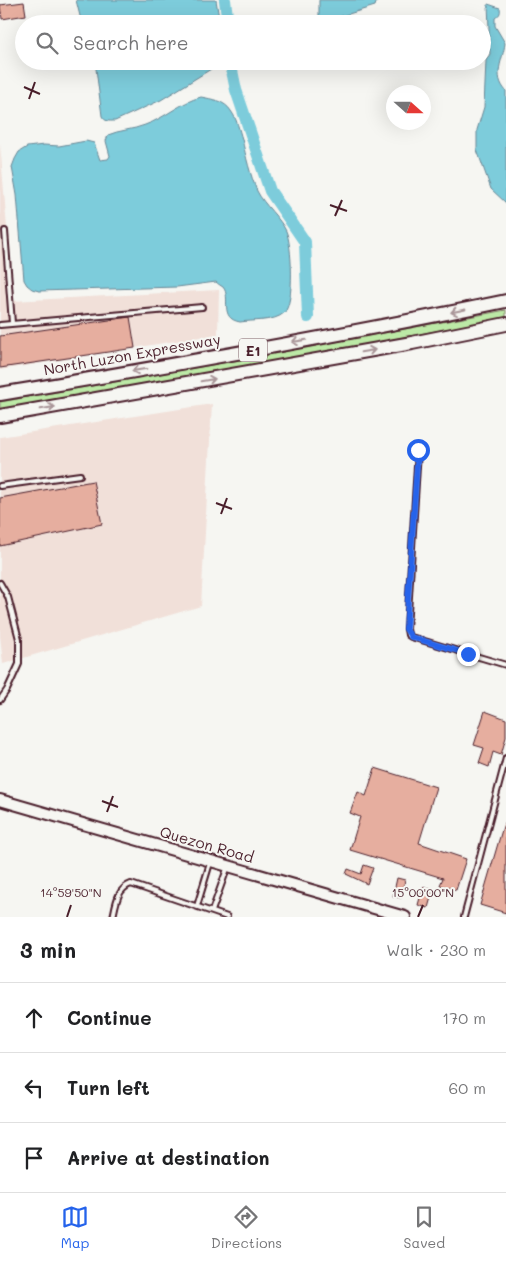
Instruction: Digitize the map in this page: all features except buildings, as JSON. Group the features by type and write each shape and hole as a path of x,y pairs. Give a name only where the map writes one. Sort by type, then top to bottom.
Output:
{"highway":[{"name":"North Luzon Expressway","path":"0,394 408,322 506,301"},
{"name":"E1","path":"0,416 412,343 506,324"}],"main road":[{"name":"Quezon Road","path":"0,800 405,917"}],"lane":[{"path":"5,231 12,322"},
{"path":"0,325 12,322 202,307"},
{"path":"418,450 406,629 408,634 411,637 506,665"},
{"path":"0,486 80,475"},
{"path":"0,583 8,597 19,639 19,664 7,690 0,700"},
{"path":"464,917 506,758"},
{"path":"197,906 211,861"},
{"path":"212,912 228,866"},
{"path":"113,917 119,894 124,886 131,884 227,917"}],"shaded area":[{"path":"0,143 13,301 219,290 218,334 0,370"},
{"path":"212,404 201,606 3,664 0,636 0,437"}],"green space":[{"path":"506,310 506,317 493,320 341,349 0,409 0,402 234,361"}],"water":[{"path":"76,0 216,0 218,15 80,15"},
{"path":"319,0 377,0 375,6 345,15 319,15"},
{"path":"488,4 500,8 499,14 495,18 495,26 505,43 499,74 506,91 506,203 491,189 477,150 477,130 484,107 486,70 491,70 491,15 488,15"},
{"path":"96,70 209,70 161,100 115,121 106,120 102,116"},
{"path":"201,97 222,103 233,114 239,128 250,172 257,191 286,231 290,248 291,286 290,298 284,313 275,318 263,320 240,322 233,320 227,312 225,291 216,282 177,287 39,291 27,285 24,280 17,195 12,167 19,152 27,147 59,146 86,141 94,143 100,160 108,159 110,156 106,141 108,135 145,125 187,102"}],"waterway":[{"path":"225,0 227,15"},
{"path":"232,70 236,90 270,191 305,242 308,317"}],"route":[{"path":"418,450 406,629 411,637 468,654"}]}
